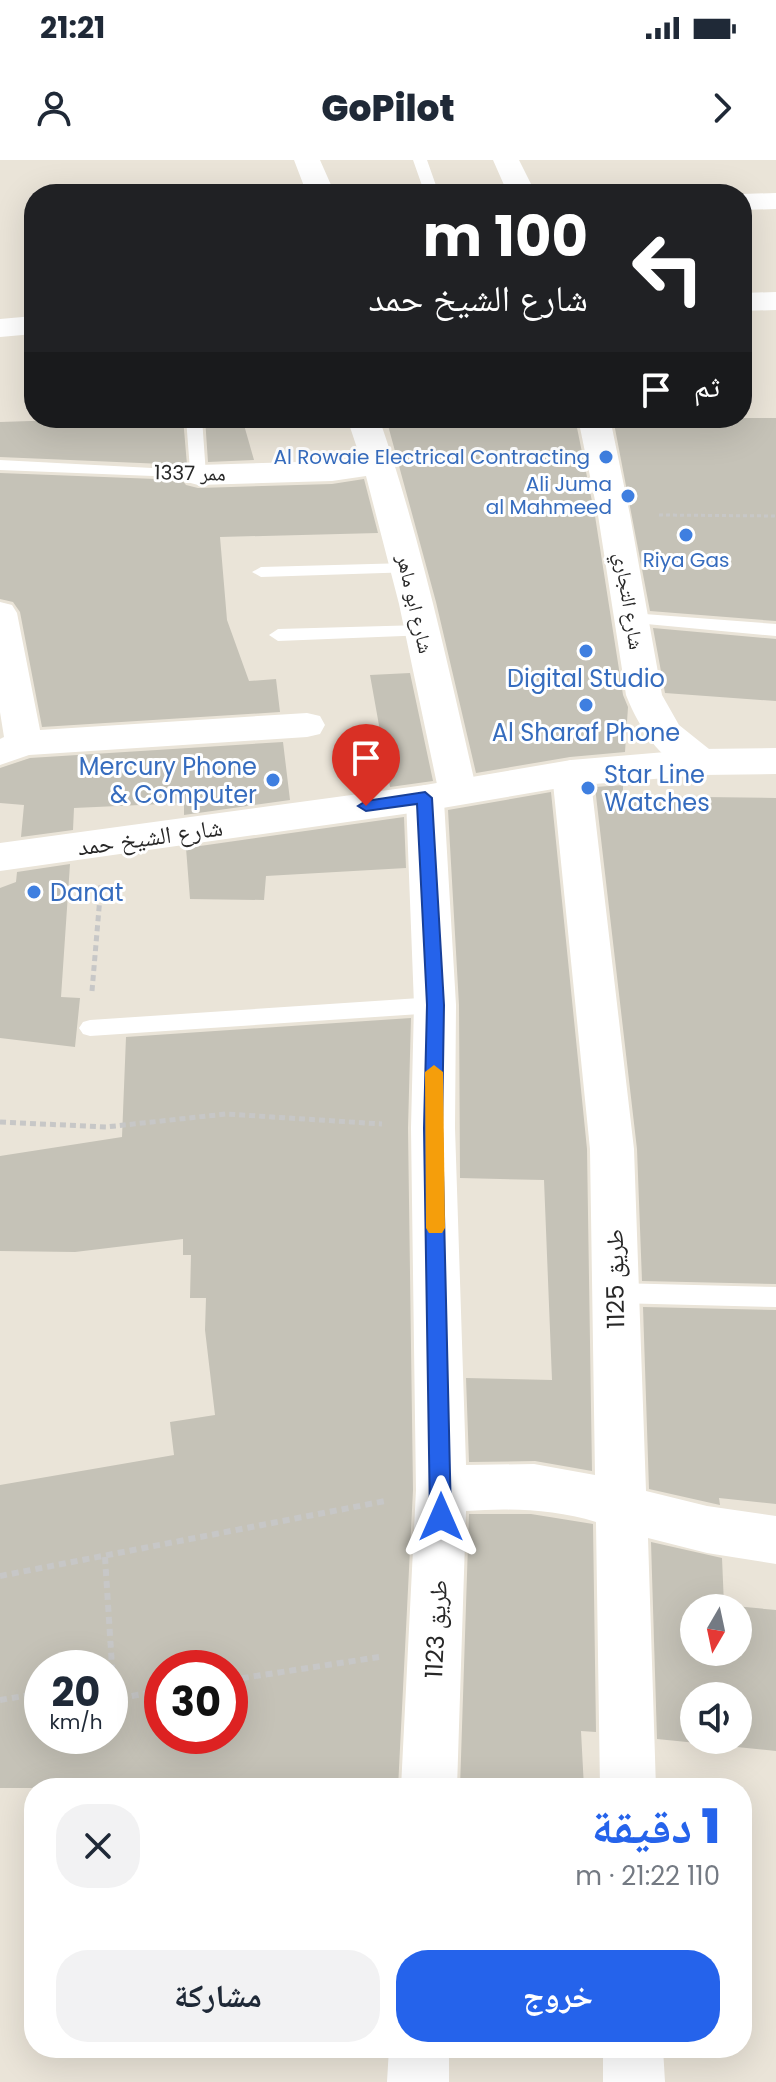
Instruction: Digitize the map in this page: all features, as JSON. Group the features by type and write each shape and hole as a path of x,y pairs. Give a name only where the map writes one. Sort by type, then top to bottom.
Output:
{"street":[{"path":"307,160 317,184"},
{"path":"506,160 517,184"},
{"path":"752,202 776,201"},
{"path":"752,302 776,301"},
{"path":"0,328 24,326"},
{"name":"شارع ابو ماهر","path":"367,428 380,464 422,631 442,795"},
{"name":"شارع التجاري","path":"596,428 644,695 654,723 675,744 701,762"},
{"name":"ممر 1337","path":"198,475 332,471 380,464"},
{"path":"0,613 12,748 307,725"},
{"name":"شارع الشيخ حمد","path":"0,857 442,795 571,773 701,762 776,761"},
{"name":"طريق 1125","path":"571,773 590,946 605,1043 612,1149 628,1778"},
{"name":"طريق 1123","path":"429,1778 441,1490 433,1128 442,795"},
{"path":"441,1490 501,1485 564,1491 701,1529 776,1540"},
{"path":"418,2082 419,2058"},
{"path":"633,2058 634,2082"}],"lane":[{"path":"420,160 428,184"},
{"path":"195,428 198,475"},
{"name":"ممر 1337","path":"0,465 198,475"},
{"path":"261,572 408,568"},
{"path":"631,618 776,630"},
{"path":"278,635 422,631"},
{"path":"90,1028 435,1005"},
{"path":"615,1293 776,1297"}],"path":[{"path":"614,515 776,516"},
{"path":"90,1028 104,843"},
{"path":"0,1122 106,1127 226,1114 433,1128"},
{"path":"0,1576 441,1490"},
{"path":"105,1557 109,1650"},
{"path":"248,1677 435,1648"},
{"path":"0,1700 24,1696"}],"building":[{"path":"752,418 776,418 776,621 650,611 615,428 752,428"},
{"path":"24,421 24,428 184,428 187,465 0,457 0,422"},
{"path":"206,428 245,428 254,460 208,462"},
{"path":"389,428 577,428 595,516 623,695 628,707 625,752 570,757 476,773 436,602"},
{"path":"0,473 182,480 186,485 198,488 332,484 364,479 378,533 220,537 227,620 249,681 276,679 280,712 42,727 20,612 13,602 0,599"},
{"path":"653,628 776,639 776,701 665,693"},
{"path":"410,673 433,781 390,787 370,675"},
{"path":"283,742 290,800 184,815 184,803 74,808 73,830 21,837 24,805 0,803 0,768 30,758"},
{"path":"623,785 623,796 776,798 776,1284 642,1281 637,1149 595,787"},
{"path":"551,792 587,1149 592,1471 535,1461 469,1462 466,1378 552,1380 544,1180 460,1178 459,1005 448,810"},
{"path":"404,817 406,868 266,876 264,900 190,899 186,848"},
{"path":"70,864 61,997 80,998 75,1047 0,1038 0,888 16,882 17,872"},
{"path":"411,1018 408,1128 413,1490 399,1778 24,1778 24,1788 0,1788 0,1485 174,1455 170,1422 215,1415 205,1330 206,1298 190,1298 191,1255 183,1255 183,1239 75,1252 0,1251 0,1156 122,1137 126,1037"},
{"path":"643,1307 776,1310 776,1504 719,1498 720,1505 649,1489"},
{"path":"469,1514 531,1514 593,1524 596,1732 581,1731 583,1778 460,1778"},
{"path":"651,1542 722,1558 724,1594 680,1594 680,1666 752,1666 752,1608 776,1610 776,1751 752,1749 752,1682 680,1682 680,1741 657,1739"}],"slow traffic":[{"path":"434,1072 435,1228"}],"place":[{"name":"Al Rowaie Electrical Contracting","path":"606,457"},
{"name":"Ali Juma al Mahmeed","path":"628,496"},
{"name":"Riya Gas","path":"686,535"},
{"name":"Digital Studio","path":"586,651"},
{"name":"Al Sharaf Phone","path":"586,705"},
{"name":"Mercury Phone & Computer","path":"273,780"},
{"name":"Star Line Watches","path":"588,788"},
{"name":"Danat","path":"34,892"}],"route":[{"path":"366,806 425,798 435,1005 433,1128 441,1517"}]}
